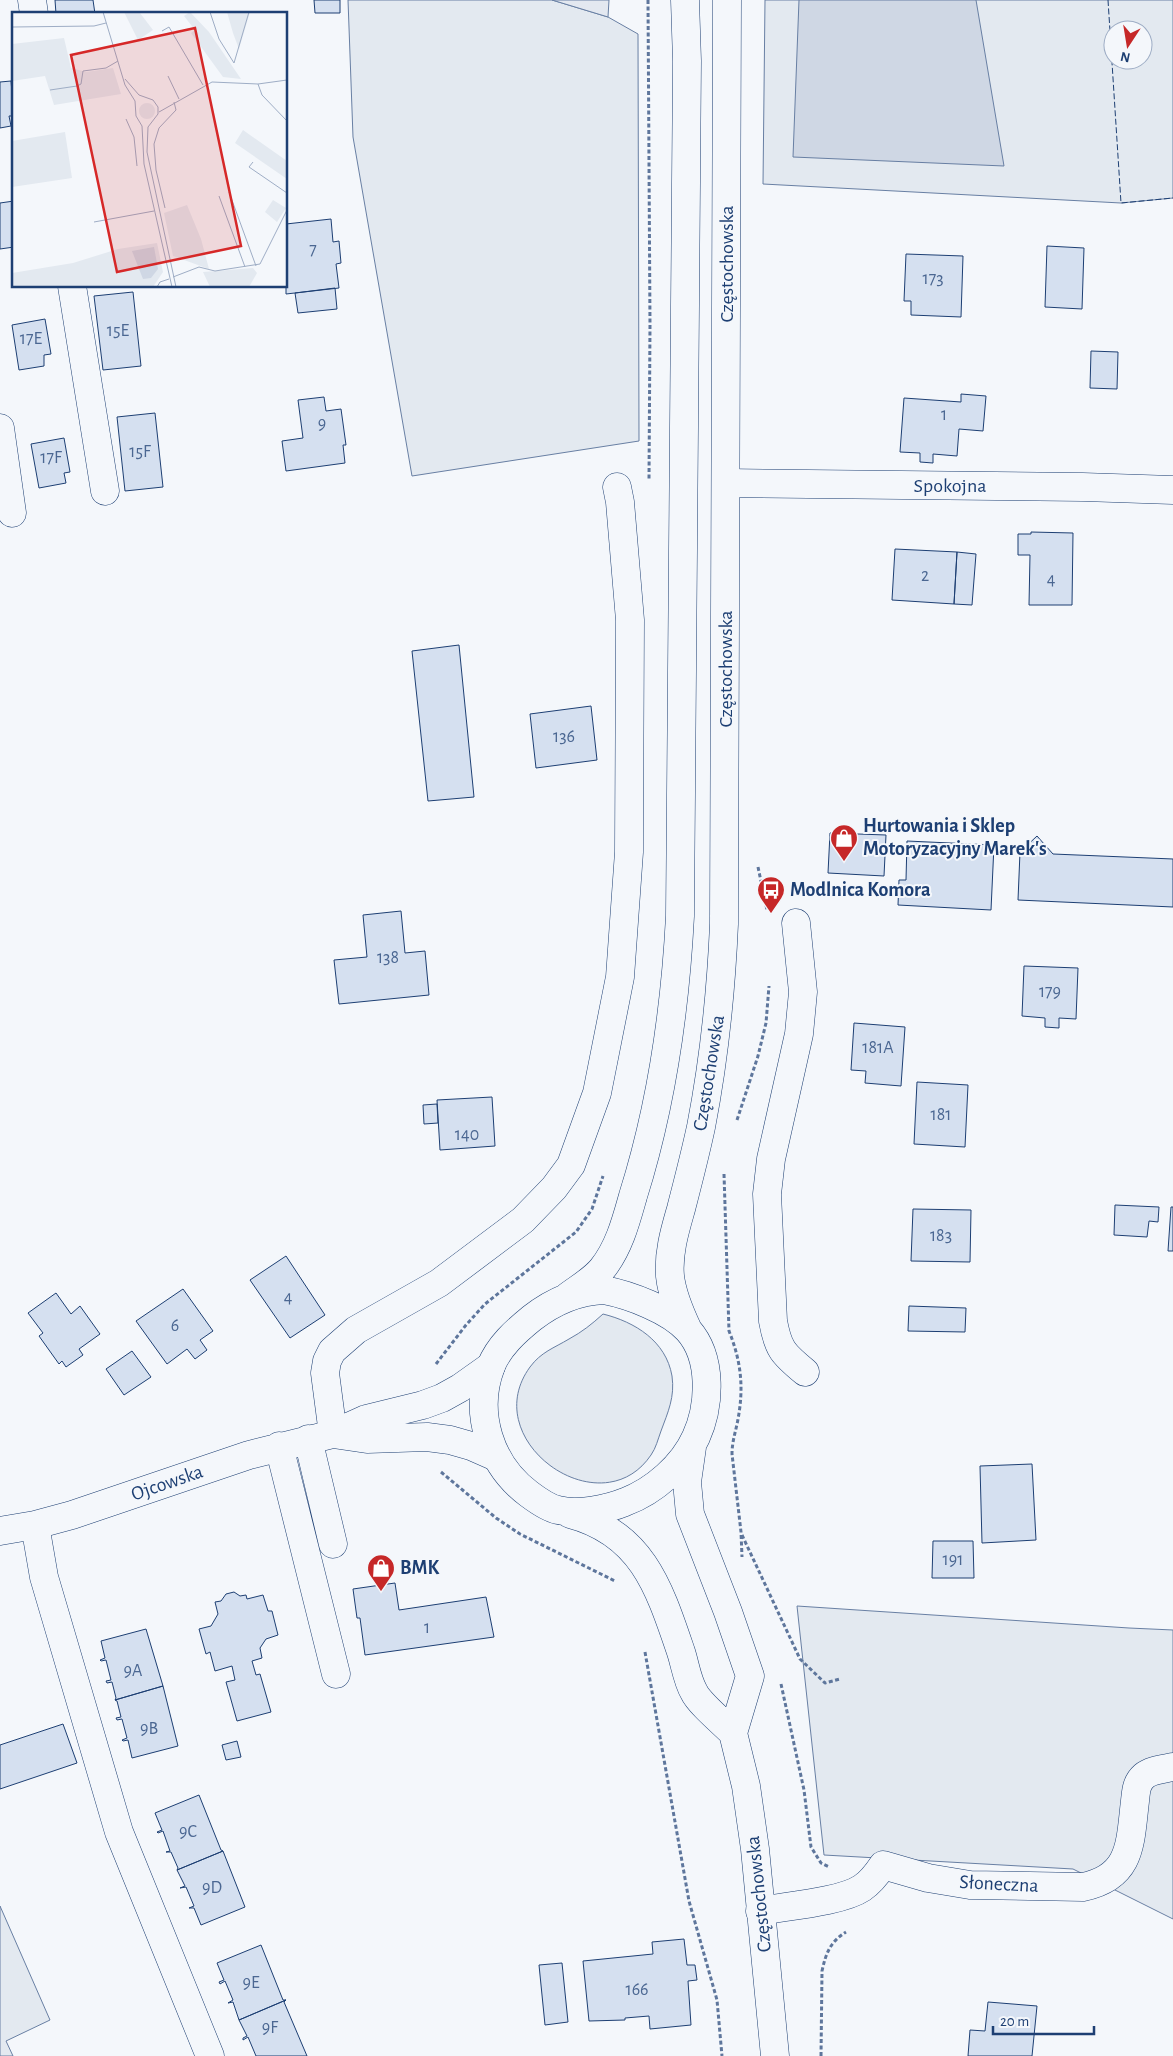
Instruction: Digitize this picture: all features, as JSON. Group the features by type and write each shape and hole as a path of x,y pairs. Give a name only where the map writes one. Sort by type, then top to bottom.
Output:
{"main road":[{"name":"Częstochowska","path":"567,1297 590,1281 602,1268 614,1249 626,1220 642,1168 658,1104 672,1025 677,972 680,916 685,0"},
{"name":"Częstochowska","path":"693,1445 705,1413 708,1392 707,1375 702,1358 688,1330 674,1293 670,1277 670,1260 674,1235 700,1129 713,1058 721,995 724,924 727,483 727,0"},
{"path":"72,288 105,491"},
{"path":"0,428 12,513"},
{"name":"Spokojna","path":"727,483 1083,487 1173,490"},
{"path":"333,1544 321,1436 325,1373 327,1361 332,1351 356,1330 439,1283 523,1220 554,1188 571,1165 598,1093 620,977 629,852 630,620 618,488"},
{"path":"796,922 803,992 799,1034 771,1159 767,1194 773,1321 776,1342 789,1359 805,1372"},
{"path":"688,1330 648,1303 623,1294 596,1290 567,1297 540,1312 511,1337 499,1351 491,1366 484,1397 484,1416 488,1438 496,1457 519,1486 538,1501 601,1525 629,1545 640,1558 650,1575 664,1608 694,1693 733,1733 750,1676 728,1612 690,1514 687,1482 693,1445"},
{"name":"Ojcowska","path":"0,1531 35,1525 72,1515 240,1458 321,1436 366,1419 423,1405 442,1398 476,1378 491,1366"},
{"name":"Ojcowska","path":"321,1436 367,1439 428,1438 450,1440 471,1446 496,1457"},
{"path":"559,1510 594,1510 636,1498 657,1484 673,1469 693,1445"},
{"path":"279,1446 336,1674"},
{"path":"35,1525 44,1577 119,1832 210,2056"},
{"name":"Częstochowska","path":"733,1733 746,1786 751,1822 775,2056"},
{"name":"Słoneczna","path":"760,1910 842,1896 861,1889 873,1879 883,1865 928,1878 970,1884 1083,1887 1099,1884 1122,1866 1129,1850 1136,1788 1144,1776 1154,1771 1173,1767"}],"path":[{"path":"648,0 649,484"},
{"path":"433,1366 484,1304 576,1232 592,1209 606,1168"},
{"path":"438,1469 496,1518 520,1534 617,1582"},
{"path":"741,1532 800,1659 825,1684 840,1679"},
{"path":"645,1647 689,1901 717,2000 722,2056"},
{"path":"820,2056 822,1971 829,1946 837,1937 846,1932"}],"shaded area":[{"path":"348,0 552,0 608,17 638,34 639,441 412,476 353,137"},
{"path":"552,0 609,0 608,17"},
{"path":"765,0 1173,0 1173,198 1121,203 763,184"},
{"path":"799,0 976,0 1004,166 793,157"},
{"path":"603,1314 637,1328 656,1343 669,1364 673,1384 672,1398 668,1411 651,1455 629,1476 603,1483 577,1479 552,1466 531,1447 519,1422 518,1395 530,1367 539,1358 583,1331"},
{"path":"797,1606 1173,1630 1173,1919 1073,1869 824,1855"},
{"path":"0,1906 50,2020 6,2041 13,2056 0,2056"}],"building":[{"path":"55,0 93,0 95,12 56,12"},
{"path":"314,0 340,0 340,13 315,13"},
{"path":"11,81 12,116 9,116 11,126 0,128 0,82"},
{"path":"12,201 12,247 0,249 0,203"},
{"path":"331,219 333,242 339,241 341,263 336,264 339,288 286,294 286,288 288,288 288,224"},
{"path":"1047,246 1084,248 1082,309 1045,307"},
{"path":"906,254 963,256 961,317 911,315 911,301 904,301"},
{"path":"335,288 337,309 298,313 295,293"},
{"path":"133,292 141,366 103,370 94,296"},
{"path":"45,319 51,354 44,355 44,366 19,370 12,325"},
{"path":"1091,351 1118,352 1117,389 1090,388"},
{"path":"961,394 986,396 983,431 959,429 957,456 933,454 933,463 920,462 920,453 900,452 904,398 961,402"},
{"path":"324,397 326,411 341,409 346,445 343,445 345,463 286,471 282,441 303,438 298,400"},
{"path":"155,413 163,487 125,491 117,417"},
{"path":"64,438 70,472 64,473 66,483 39,488 31,444"},
{"path":"1031,532 1073,533 1072,605 1029,605 1030,555 1018,555 1018,534 1031,534"},
{"path":"895,549 957,552 954,604 892,600"},
{"path":"957,552 976,554 972,605 954,604"},
{"path":"459,645 474,797 428,801 412,651"},
{"path":"591,706 597,760 536,768 530,714"},
{"path":"830,833 886,835 884,876 828,873"},
{"path":"1037,836 1053,854 1173,859 1173,907 1018,900 1020,852"},
{"path":"907,841 994,845 991,910 898,905 899,880 906,880"},
{"path":"401,911 405,953 425,951 429,995 339,1004 334,960 367,957 363,915"},
{"path":"1024,966 1078,968 1076,1019 1059,1018 1059,1028 1045,1027 1045,1018 1022,1016"},
{"path":"854,1023 905,1027 901,1086 865,1083 866,1071 851,1070"},
{"path":"917,1082 968,1085 965,1147 914,1144"},
{"path":"492,1097 495,1146 440,1150 437,1100"},
{"path":"437,1104 438,1123 424,1124 423,1105"},
{"path":"1115,1205 1159,1207 1158,1222 1149,1221 1147,1237 1114,1235"},
{"path":"1171,1207 1173,1207 1173,1251 1168,1251"},
{"path":"913,1209 971,1210 970,1262 911,1261"},
{"path":"286,1256 325,1315 290,1338 250,1280"},
{"path":"183,1289 213,1331 200,1340 207,1350 195,1359 187,1349 167,1364 136,1321"},
{"path":"56,1293 71,1314 80,1306 100,1334 79,1349 83,1355 66,1367 62,1361 59,1364 39,1336 43,1333 28,1313"},
{"path":"909,1306 966,1308 965,1332 908,1331"},
{"path":"132,1351 151,1377 124,1395 106,1369"},
{"path":"1032,1464 1036,1540 982,1543 980,1466"},
{"path":"933,1541 973,1541 974,1578 932,1578"},
{"path":"395,1583 399,1610 486,1597 494,1637 365,1655 360,1618 357,1618 353,1589"},
{"path":"234,1592 240,1596 246,1595 247,1599 263,1595 268,1611 272,1611 278,1635 266,1639 260,1648 262,1658 252,1661 256,1675 260,1674 271,1712 237,1721 226,1682 235,1680 232,1666 215,1671 210,1652 206,1654 199,1629 211,1626 218,1614 215,1602 221,1601 226,1594"},
{"path":"146,1629 163,1686 115,1700 112,1682 107,1683 106,1681 111,1680 106,1660 100,1660 105,1658 101,1641"},
{"path":"163,1686 178,1746 132,1758 128,1740 122,1740 127,1738 122,1719 117,1720 116,1718 121,1717 117,1701 115,1700"},
{"path":"63,1724 77,1763 0,1789 0,1745"},
{"path":"237,1741 241,1757 226,1760 222,1745"},
{"path":"199,1795 223,1851 177,1870 178,1868 171,1852 166,1852 170,1851 163,1831 157,1832 162,1830 155,1813"},
{"path":"223,1851 245,1907 201,1925 194,1908 189,1908 194,1906 186,1887 180,1888 185,1886 177,1870"},
{"path":"684,1939 687,1965 695,1965 697,1980 688,1981 691,2025 650,2029 649,2016 625,2018 625,2020 589,2021 583,1961 653,1954 652,1942"},
{"path":"261,1945 283,2000 286,2000 239,2020 233,2002 228,2003 233,2000 225,1981 220,1984 219,1982 224,1980 217,1963"},
{"path":"562,1963 568,2022 545,2025 539,1965"},
{"path":"286,2000 284,2002 307,2056 256,2056 248,2037 243,2040 247,2036 239,2020"},
{"path":"988,2002 1037,2006 1032,2056 968,2056 970,2030 985,2031"}],"fence":[{"path":"1108,0 1121,203 1173,198"}],"place":[{"name":"Hurtowania i Sklep Motoryzacyjny Marek's","path":"844,862"},
{"name":"Modlnica Komora","path":"771,914"},
{"name":"BMK","path":"381,1592"}]}
